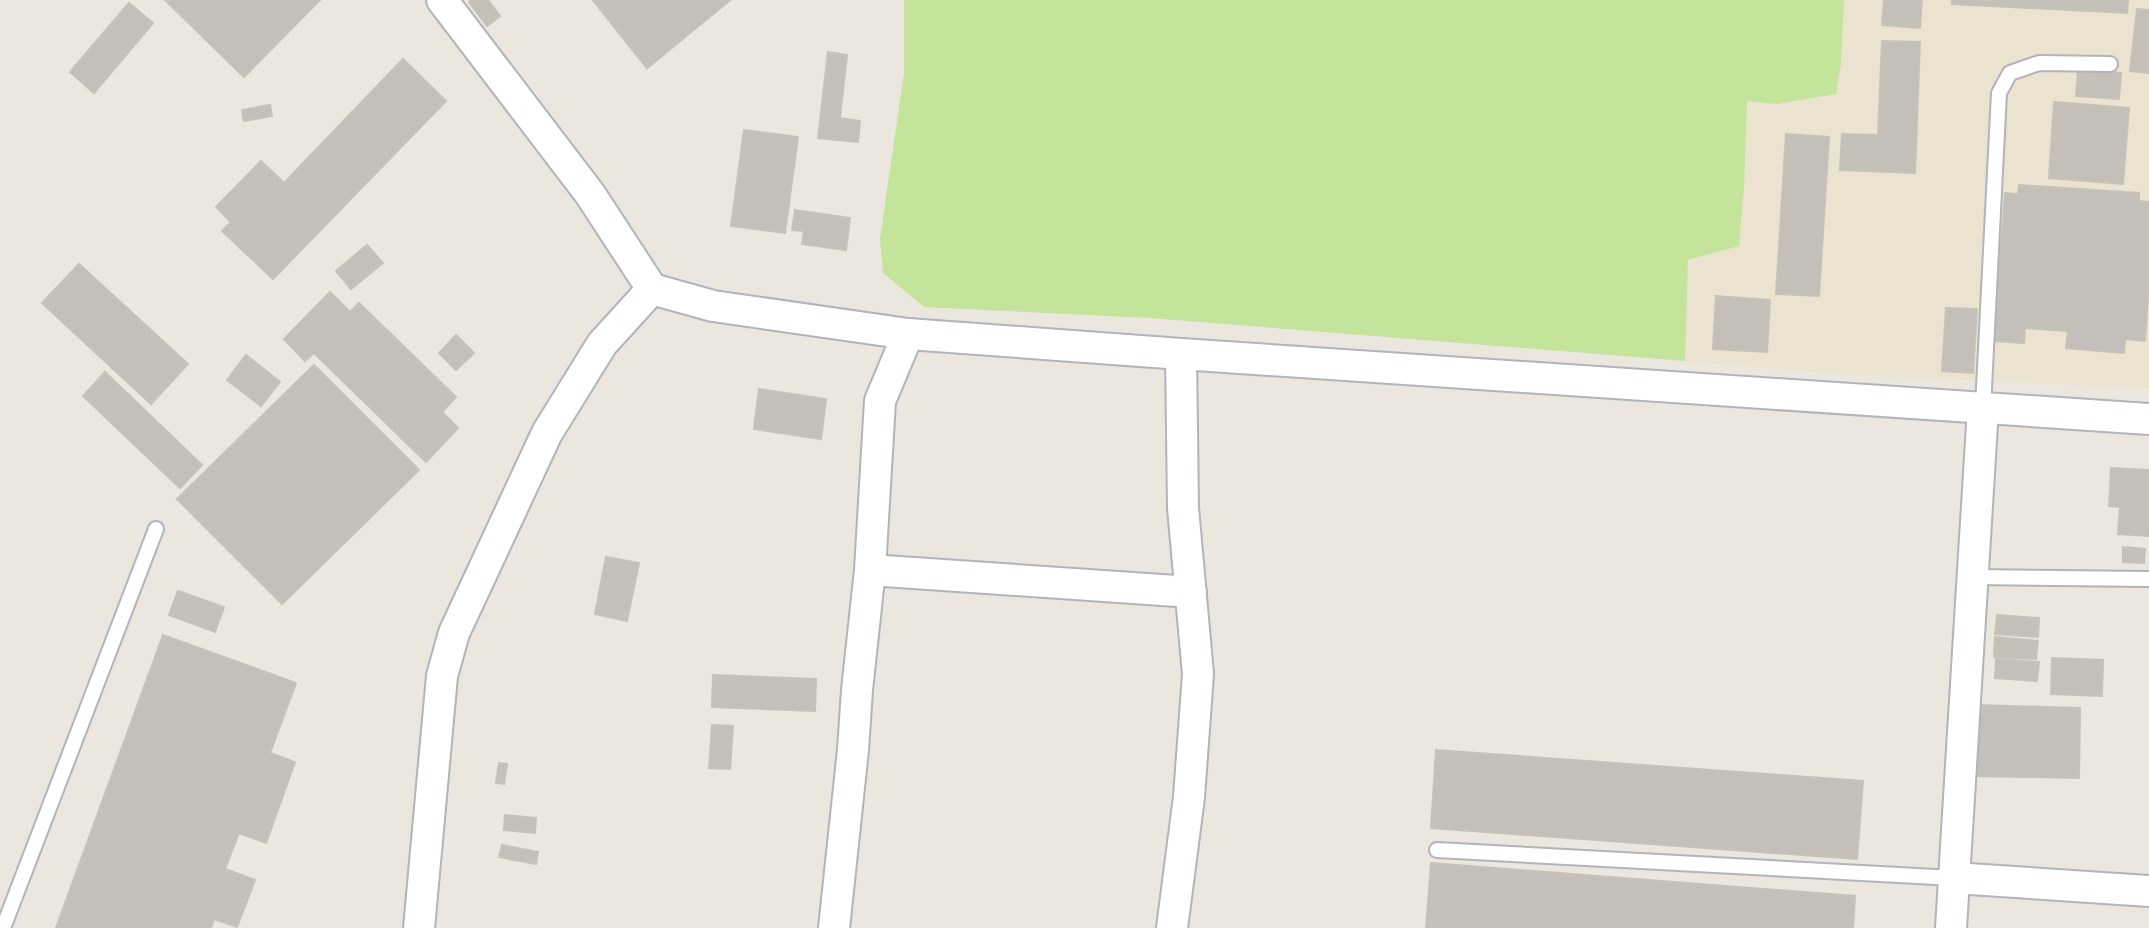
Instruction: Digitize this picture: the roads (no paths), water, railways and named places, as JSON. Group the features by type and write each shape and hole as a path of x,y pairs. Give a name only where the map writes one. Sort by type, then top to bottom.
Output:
{"street":[{"path":"442,0 590,194 652,289 713,306 908,334 2149,419"},
{"path":"419,928 442,676 454,633 547,433 602,344 652,289"},
{"path":"834,928 870,570 880,401 908,334"},
{"path":"1172,928 1189,797 1198,674 1183,508 1181,354"},
{"path":"1951,928 1983,408"},
{"path":"870,570 1191,592"},
{"path":"1954,878 2149,891"}],"lane":[{"path":"1983,408 1999,93 2010,73 2039,63 2110,64"},
{"path":"3,928 156,529"},
{"path":"1973,577 2149,579"},
{"path":"1437,850 1954,878"}]}
